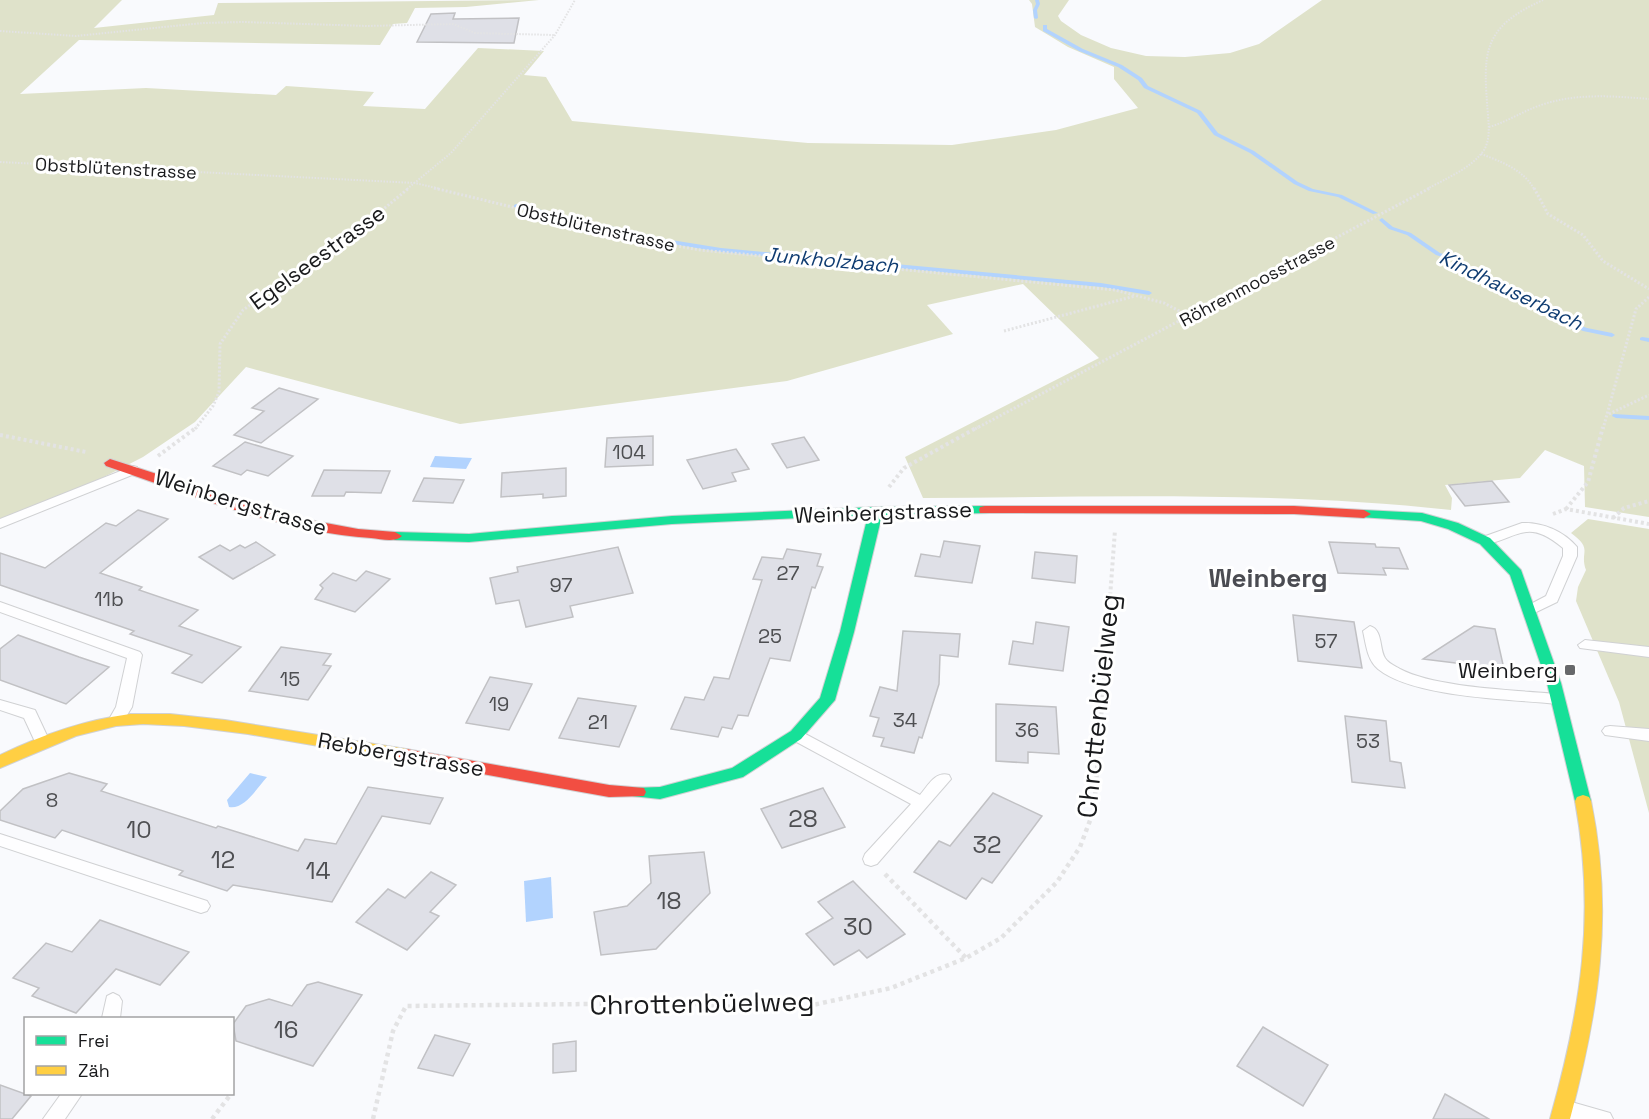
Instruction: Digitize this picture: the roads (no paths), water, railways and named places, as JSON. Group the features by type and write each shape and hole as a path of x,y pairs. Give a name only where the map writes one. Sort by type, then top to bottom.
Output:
{"street":[{"name":"Weinbergstrasse","path":"110,463 266,514 336,531 388,536 469,538 672,520 876,512 1113,508 1294,510 1422,517 1453,526 1485,541 1502,556 1515,573 1530,610 1559,699 1578,772 1591,840 1594,916 1585,1010 1572,1081 1562,1114"},
{"name":"Rebbergstrasse","path":"0,762 42,742 79,729 116,721 159,717 212,722 609,791 660,793 737,773 795,735 827,700 847,632 876,512"}],"lane":[{"path":"0,524 133,470"},
{"path":"1485,541 1522,527 1547,531 1570,547 1570,556 1552,599 1530,610"},
{"path":"0,607 135,655 124,706 116,721"},
{"path":"1370,631 1378,659 1383,666 1411,681 1559,699"},
{"path":"1585,645 1649,652"},
{"path":"0,705 30,714 42,742"},
{"path":"1610,731 1649,735"},
{"path":"795,735 922,803"},
{"path":"871,859 943,779"},
{"path":"0,840 201,906"},
{"path":"52,1119 71,1095"},
{"path":"1562,1114 1603,1119"}],"water":[{"path":"435,456 472,458 466,469 430,467"},
{"path":"250,773 267,777 245,802 229,807 227,800"},
{"path":"551,877 553,918 526,922 524,881"}],"waterway":[{"name":"Kindhauserbach","path":"1036,18 1037,0"},
{"name":"Kindhauserbach","path":"1045,26 1045,30 1081,50 1120,66 1140,79 1146,87 1199,112 1216,134 1252,152 1296,183 1311,190 1340,196 1375,213"},
{"name":"Junkholzbach","path":"516,206 665,241 721,250 1101,285 1149,293"},
{"name":"Kindhauserbach","path":"1382,220 1391,228 1409,234 1438,254 1457,260 1467,270 1534,298 1550,312 1569,323 1585,330 1612,335"},
{"name":"Kindhauserbach","path":"1642,339 1649,340"},
{"name":"Junkholzbach","path":"1616,416 1649,418"}],"place":[{"name":"Weinberg","path":"1570,670"}],"district":[{"name":"Weinberg","path":"1268,578"}]}
